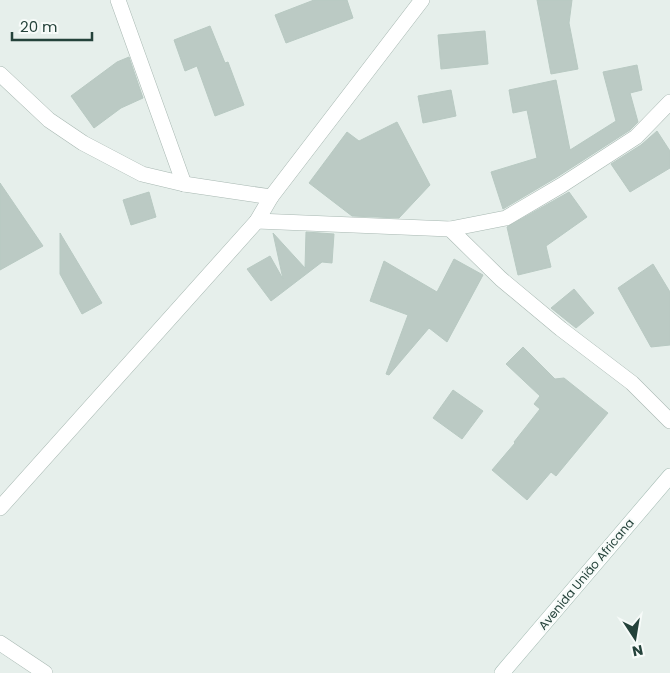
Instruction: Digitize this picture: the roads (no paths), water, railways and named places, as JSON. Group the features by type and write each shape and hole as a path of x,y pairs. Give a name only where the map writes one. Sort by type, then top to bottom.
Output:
{"street":[{"path":"118,0 184,184"},
{"path":"0,508 257,221 271,196 422,0"},
{"path":"0,74 49,120 83,143 142,174 184,184 271,196"},
{"path":"257,221 450,229 506,218 562,185 636,137 670,102"},
{"path":"450,229 501,279 561,329 632,383 670,421"},
{"name":"Avenida União Africana","path":"502,673 670,476"},
{"path":"2,648 46,673"}]}
